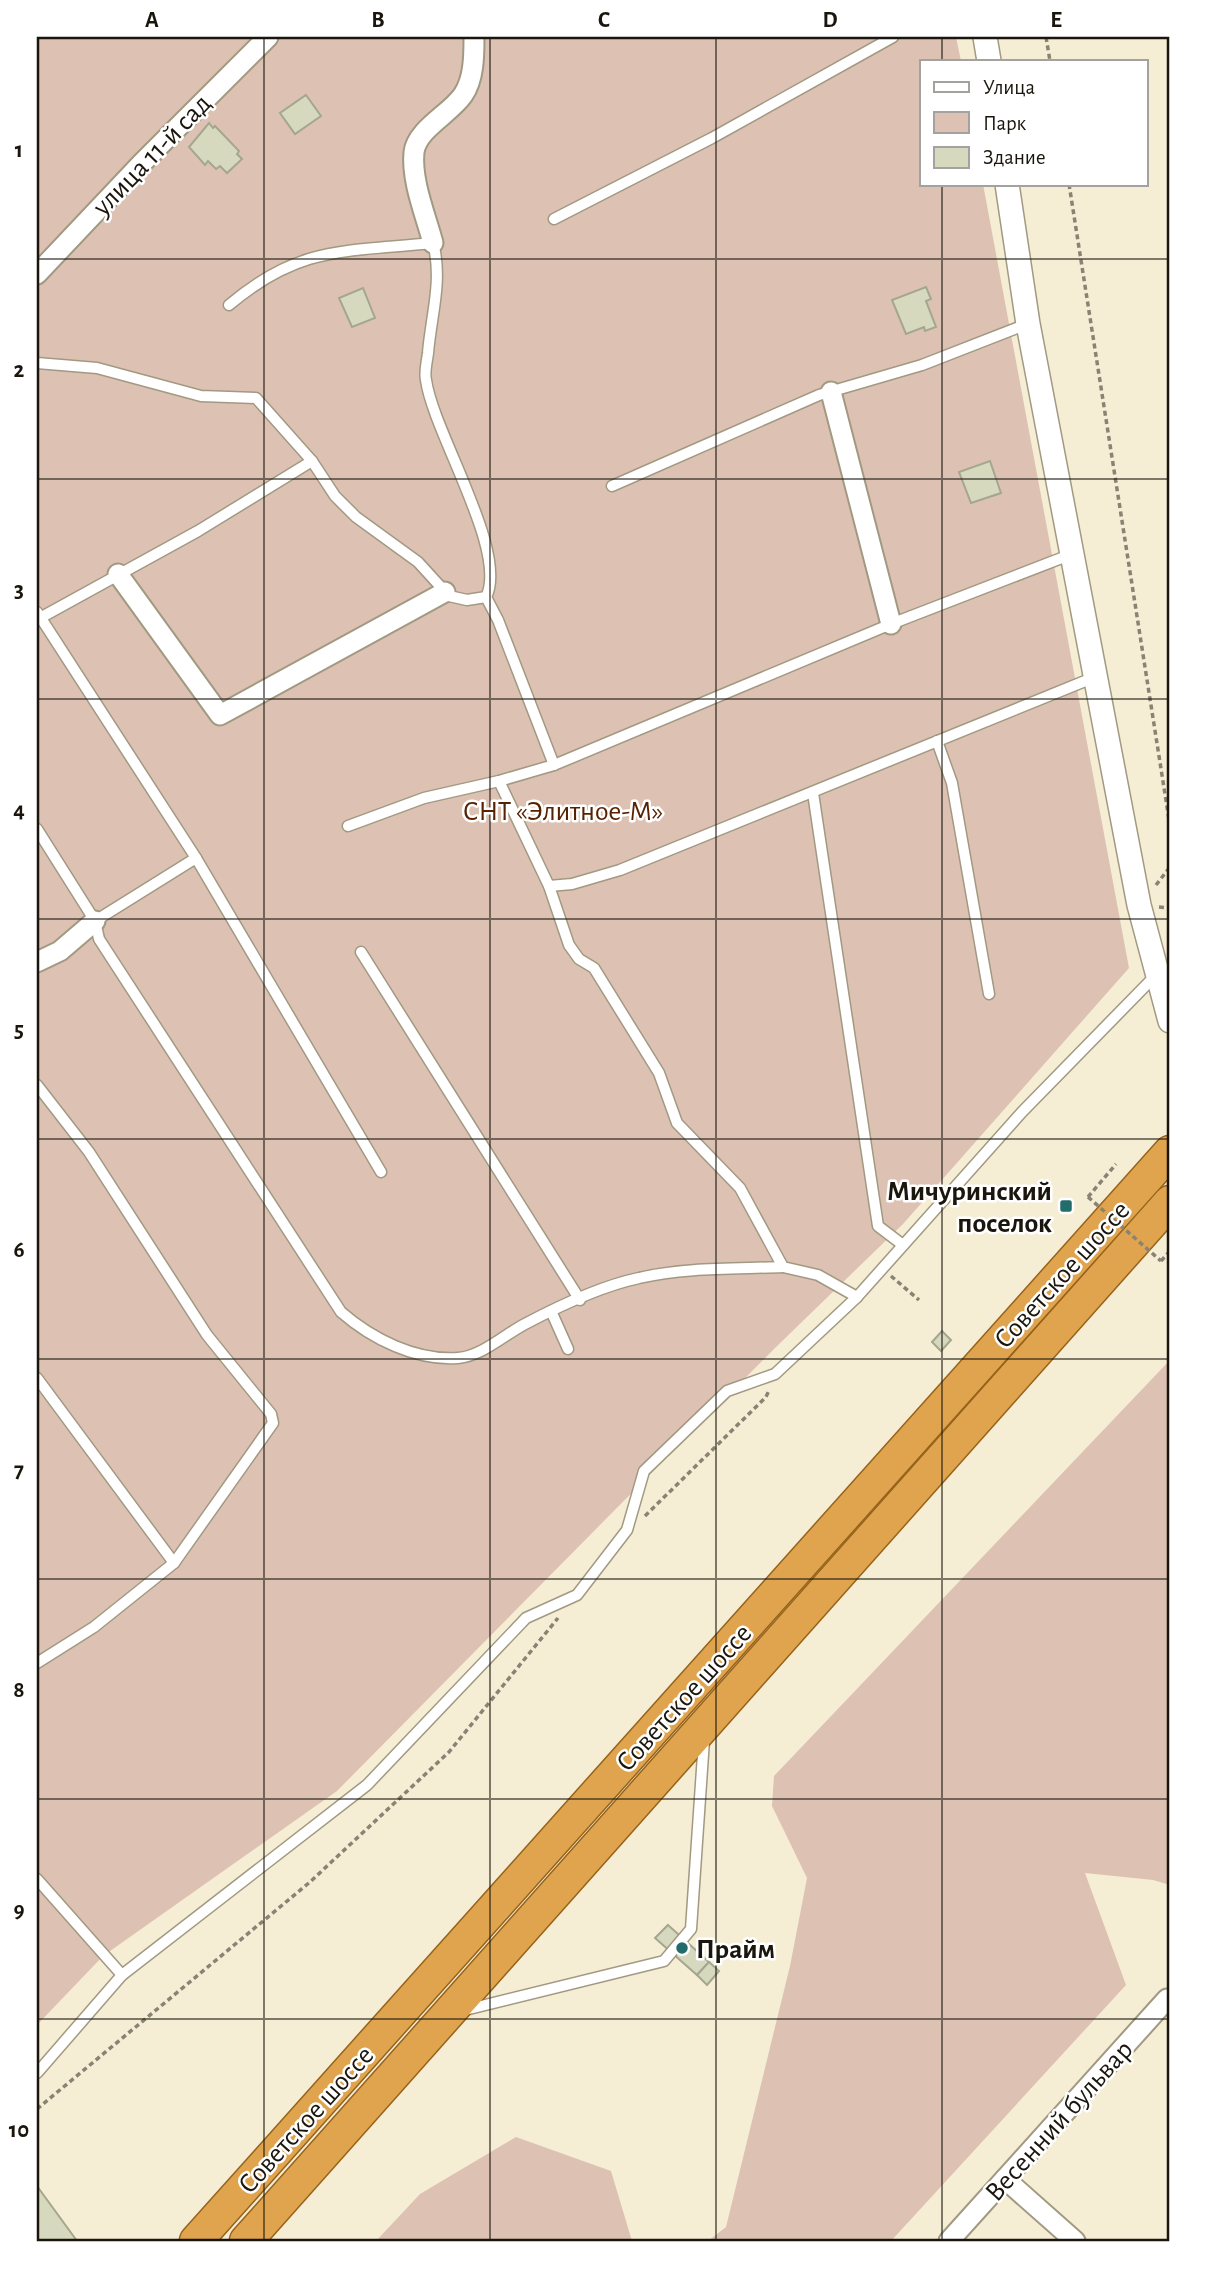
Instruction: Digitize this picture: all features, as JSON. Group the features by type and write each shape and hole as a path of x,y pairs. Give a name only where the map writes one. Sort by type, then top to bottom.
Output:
{"highway":[{"name":"Советское шоссе","path":"193,2241 1170,1152"},
{"name":"Советское шоссе","path":"246,2241 1170,1202"}],"street":[{"name":"улица 11-й сад","path":"37,274 141,163 268,37"},
{"path":"433,243 414,166 414,150 419,139 464,94 472,73 474,37"},
{"path":"985,37 989,60"},
{"path":"1007,186 1028,324 1139,905 1170,1021"},
{"path":"831,392 891,624"},
{"path":"118,574 220,715 445,592"},
{"path":"37,962 60,951 95,921"},
{"name":"Весенний бульвар","path":"949,2241 1168,2000"},
{"path":"1005,2179 1075,2241"}],"lane":[{"path":"554,219 712,138 893,37"},
{"path":"229,305 258,280 280,268 319,254 433,243 439,278 431,314 425,380 483,537 491,571 491,587 486,597"},
{"path":"612,486 831,392 922,365 1028,324"},
{"path":"37,363 97,368 201,396 256,398 312,461 335,496 356,517 418,562 445,592 467,600 486,597"},
{"path":"312,461 198,531 39,615 196,858 381,1172"},
{"path":"348,826 424,797 499,781 554,765 891,624 1072,554"},
{"path":"486,597 498,620 554,765"},
{"path":"549,886 572,884 620,870 1095,676"},
{"path":"937,741 952,783 989,994"},
{"path":"499,781 549,886 569,945 579,959 594,968 659,1073 677,1123 740,1188 783,1267"},
{"path":"813,793 878,1226 903,1245"},
{"path":"37,829 95,921 99,939 341,1312 360,1328 391,1345 459,1357 478,1352 551,1311 639,1278 704,1270 783,1267 818,1275 857,1297"},
{"path":"95,921 196,858"},
{"path":"361,952 580,1300"},
{"path":"37,2073 122,1975 367,1785 526,1618 577,1595 627,1530 644,1471 727,1391 775,1374 857,1297 1022,1112 1156,975"},
{"path":"37,1085 89,1152 207,1335 271,1414 272,1423 174,1563 94,1628 37,1662"},
{"path":"551,1311 568,1349"},
{"path":"37,1378 174,1563"},
{"path":"447,2014 664,1961 691,1929 704,1727"},
{"path":"37,1879 122,1975"}],"path":[{"path":"1046,37 1050,60"},
{"path":"1069,186 1170,826"},
{"path":"1116,1164 1088,1197 1161,1261 1170,1251"},
{"path":"896,1280 919,1300"},
{"path":"627,1530 653,1509 766,1397 775,1374"},
{"path":"37,2109 310,1882 449,1752 577,1595"}],"green space":[{"name":"СНТ «Элитное-М»","path":"37,37 956,37 961,60 920,60 920,186 983,186 1129,968 903,1224 774,1349 337,1791 103,1956 37,2025"},
{"path":"1170,1360 1170,1885 1153,1880 1085,1873 1126,1985 891,2241 708,2241 726,2227 790,1966 807,1878 772,1806 774,1776"},
{"path":"516,2137 611,2171 632,2241 376,2241 420,2194"}],"building":[{"path":"306,95 321,116 295,134 280,113"},
{"path":"209,123 239,151 237,154 242,159 227,173 220,166 216,169 208,161 205,165 189,147"},
{"path":"926,287 931,299 926,301 936,327 925,331 924,327 906,334 892,300"},
{"path":"363,288 375,318 352,327 339,298"},
{"path":"990,461 1001,493 971,503 959,472"},
{"path":"942,1331 951,1340 941,1351 932,1342"},
{"path":"668,1925 709,1962 697,1975 655,1938"},
{"path":"709,1962 719,1971 707,1985 697,1975"},
{"path":"37,2186 77,2241 37,2241"}],"place":[{"name":"Мичуринский поселок","path":"1066,1206"},
{"name":"Прайм","path":"682,1948"}]}
